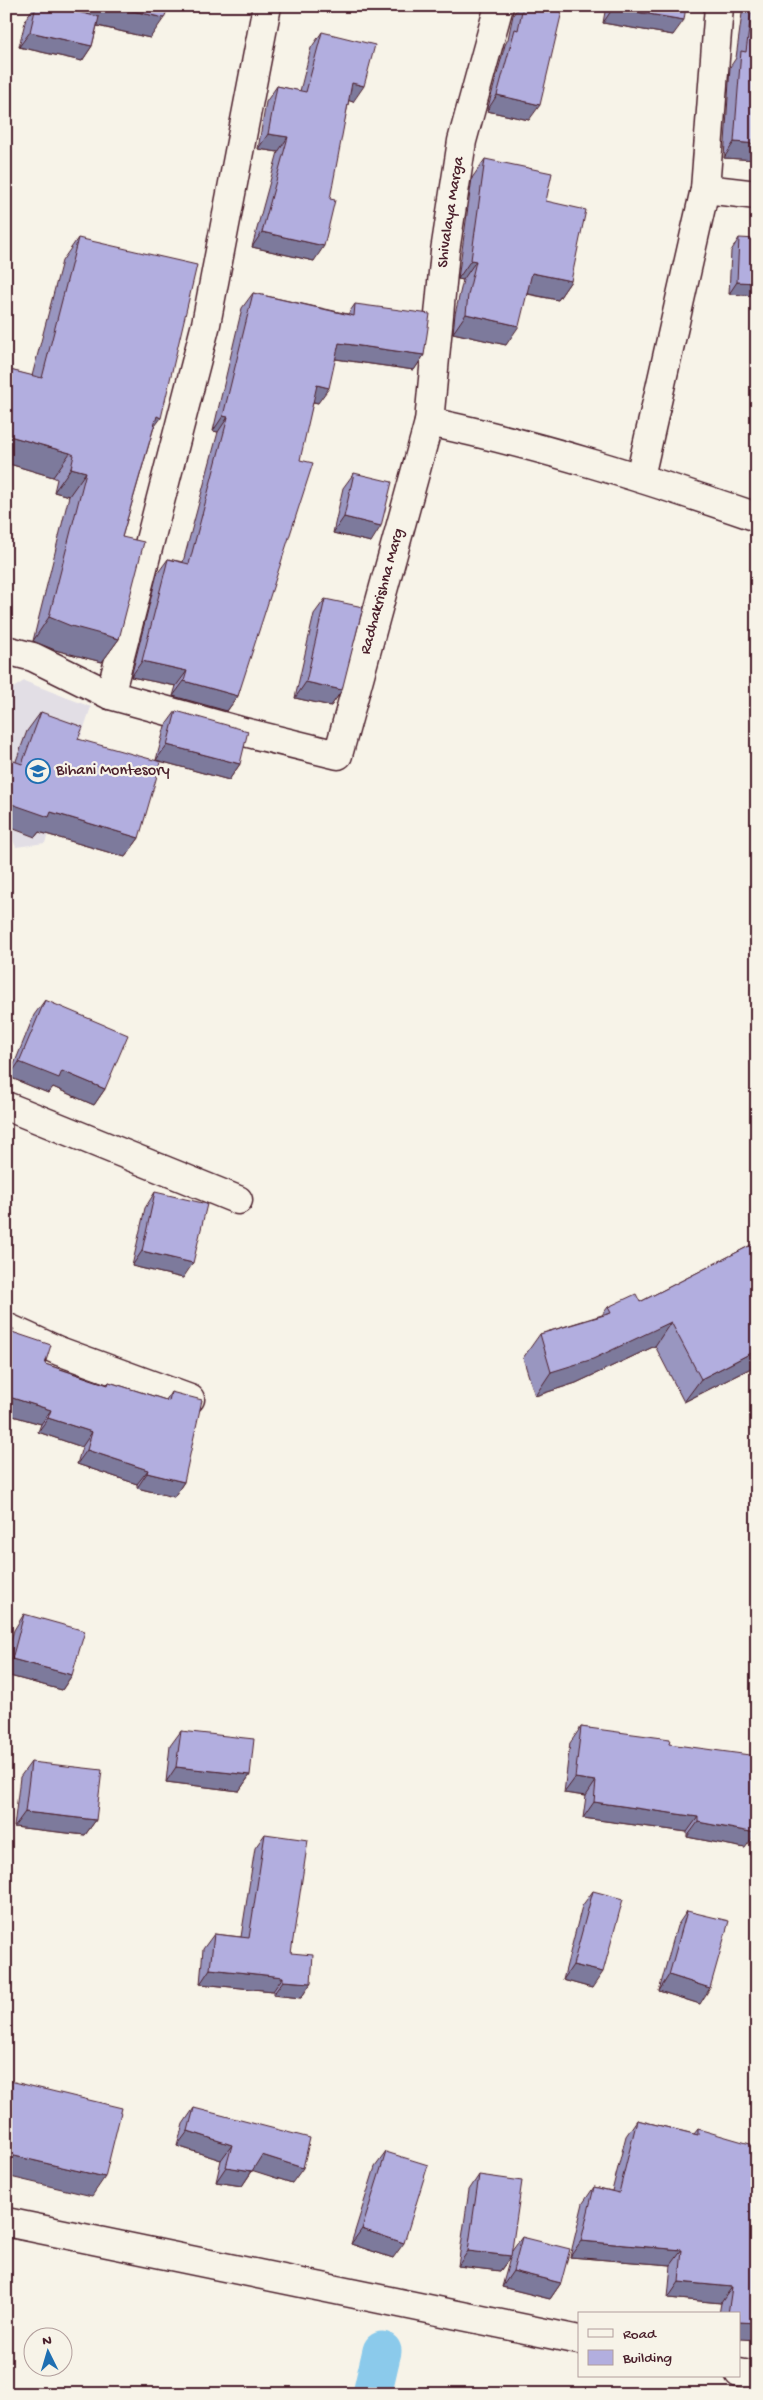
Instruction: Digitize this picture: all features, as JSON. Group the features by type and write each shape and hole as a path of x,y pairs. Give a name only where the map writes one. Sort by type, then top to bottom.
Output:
{"street":[{"path":"110,694 206,324 267,6"},
{"name":"Shivalaya Marga","path":"429,422 445,251 462,141 499,6"},
{"path":"640,477 704,189 719,6"},
{"path":"704,189 757,195"},
{"path":"429,422 464,429 640,477 757,517"},
{"name":"Radhakrishna Marg","path":"6,650 33,657 110,694 240,732 338,754 429,422"},
{"path":"6,1106 238,1200"},
{"path":"6,1327 59,1351 190,1399"},
{"path":"6,2222 578,2340"},
{"path":"740,2373 757,2376"}],"shaded area":[{"name":"Bihani Montesory","path":"24,681 91,707 45,843 16,847 11,836 6,835 6,685 13,688"}],"building":[{"path":"36,6 52,6 99,17 92,46 30,32"},
{"path":"111,6 169,6 164,18"},
{"path":"523,6 563,7 540,105 497,95 515,29 518,30"},
{"path":"614,6 686,6 684,20 613,8"},
{"path":"752,6 757,6 757,144 734,142 741,51 746,52"},
{"path":"322,32 375,45 364,86 352,83 330,199 335,200 324,246 262,232 288,137 268,134 277,86 306,92"},
{"path":"485,159 552,173 546,201 586,210 571,281 532,273 519,326 466,314 468,295 476,261 471,260"},
{"path":"78,238 197,265 161,418 157,416 122,537 144,542 119,639 71,626 49,617 86,472 71,468 74,455 70,453 6,435 6,369 42,378"},
{"path":"739,238 757,239 757,283 737,282"},
{"path":"253,293 354,316 355,304 430,314 424,355 339,343 329,388 317,385 300,460 313,463 238,696 184,681 187,671 142,661 168,559 189,564 228,417 223,416"},
{"path":"354,473 392,482 381,526 344,517"},
{"path":"6,506 9,506 6,522"},
{"path":"325,599 363,607 342,690 306,682"},
{"path":"176,711 248,731 240,764 167,745"},
{"path":"41,712 83,727 78,739 161,762 139,838 51,812 49,817 6,802 6,778 11,760 22,764"},
{"path":"45,1000 128,1035 105,1089 62,1071 59,1078 19,1062"},
{"path":"155,1192 207,1204 193,1263 142,1251"},
{"path":"757,1242 757,1350 701,1379 671,1322 593,1359 551,1372 540,1334 611,1313 608,1307 636,1294 640,1302"},
{"path":"6,1325 14,1329 12,1332 51,1345 45,1364 108,1385 109,1382 169,1401 171,1392 202,1400 184,1482 147,1473 148,1470 87,1450 92,1432 48,1418 51,1410 6,1396"},
{"path":"24,1614 85,1631 72,1675 12,1659"},
{"path":"581,1727 670,1739 669,1744 757,1756 756,1833 698,1822 698,1817 594,1802 596,1781 575,1778"},
{"path":"181,1731 254,1739 250,1775 176,1767"},
{"path":"31,1762 102,1770 96,1820 25,1812"},
{"path":"265,1834 308,1840 291,1953 313,1955 311,1983 283,1981 283,1977 210,1969 214,1934 249,1938"},
{"path":"593,1891 623,1899 603,1972 573,1965"},
{"path":"687,1911 729,1921 710,1988 669,1975"},
{"path":"6,2080 122,2108 105,2177 6,2154"},
{"path":"194,2108 310,2138 303,2168 262,2155 252,2171 226,2167 232,2145 188,2131"},
{"path":"637,2120 698,2135 698,2129 757,2146 757,2323 740,2322 740,2312 728,2312 732,2287 679,2282 682,2250 581,2241 594,2187 619,2193"},
{"path":"386,2152 428,2165 404,2243 362,2229"},
{"path":"479,2175 522,2181 511,2256 468,2251"},
{"path":"522,2237 570,2249 561,2283 513,2271"}],"waterway":[{"path":"372,2394 382,2351"}],"place":[{"name":"Bihani Montesory","path":"38,771"}]}
